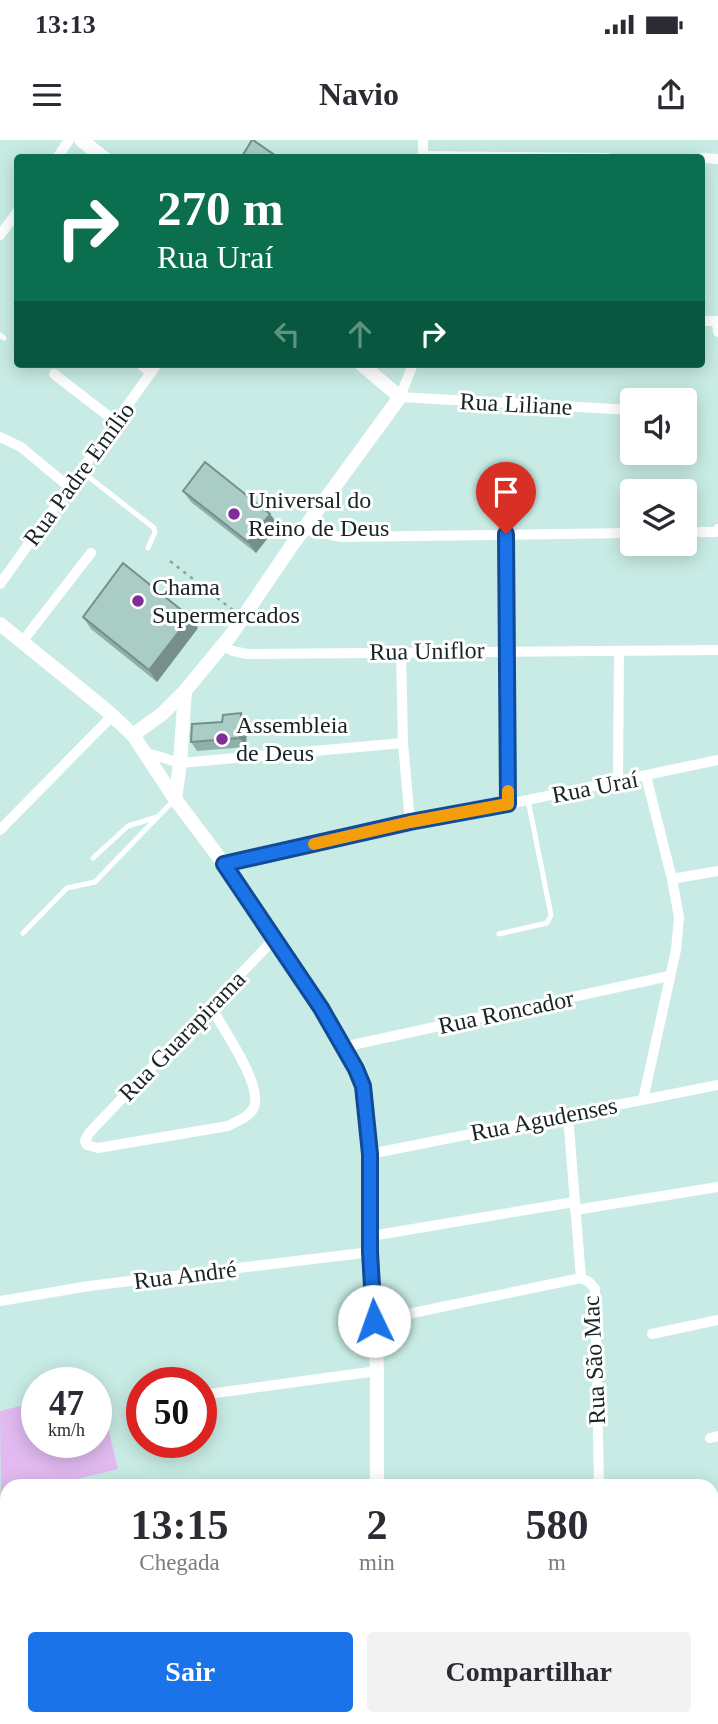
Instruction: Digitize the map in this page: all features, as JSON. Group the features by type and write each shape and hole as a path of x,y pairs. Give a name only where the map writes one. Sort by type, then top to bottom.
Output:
{"main road":[{"path":"81,140 99,154"},
{"path":"134,735 162,714 185,691 222,646 400,397 366,368"},
{"path":"0,624 134,735 175,799 224,864 321,1008 363,1086 370,1154 370,1252 377,1371 377,1479"},
{"path":"175,799 185,691"}],"street":[{"path":"0,235 14,216"},
{"path":"718,321 718,332"},
{"name":"Rua Padre Emílio","path":"0,584 154,368"},
{"path":"400,397 411,368"},
{"path":"54,374 116,422"},
{"name":"Rua Liliane","path":"400,397 620,409"},
{"path":"0,437 21,447 69,487"},
{"path":"304,529 341,537 620,533"},
{"path":"697,531 717,530"},
{"path":"506,534 509,650 508,804"},
{"path":"22,642 91,553"},
{"name":"Rua Uniflor","path":"222,646 247,654 718,650"},
{"path":"401,651 403,743 410,822"},
{"path":"618,781 619,652"},
{"path":"0,830 112,716"},
{"path":"144,752 180,763 403,743"},
{"name":"Rua Uraí","path":"224,864 410,822 718,760"},
{"path":"643,1100 676,950 679,917 646,776"},
{"path":"672,879 718,871"},
{"name":"Rua Guarapirama","path":"211,1007 253,1083 256,1099 254,1108 247,1116 228,1126 98,1148 87,1145 85,1141 89,1133 274,939"},
{"name":"Rua Roncador","path":"344,1047 669,976"},
{"name":"Rua Agudenses","path":"370,1154 718,1084"},
{"name":"Rua São Mac","path":"568,1115 581,1278 595,1289 598,1479"},
{"path":"371,1236 718,1187"},
{"name":"Rua André","path":"0,1301 89,1286 370,1252"},
{"path":"374,1321 581,1278"},
{"path":"652,1334 718,1320"},
{"path":"217,1393 377,1371"}],"lane":[{"path":"81,471 154,528 155,532 148,548"},
{"path":"23,933 67,888 95,882 175,799"},
{"path":"499,934 547,923 551,915 528,800"},
{"path":"93,858 128,826 157,817"}],"path":[{"path":"170,561 242,617"}],"shaded area":[{"path":"21,1406 21,1458 112,1458 112,1444 118,1469 77,1479 1,1479 0,1411"}],"building":[{"path":"253,140 273,154 243,154"},
{"name":"Universal do Reino de Deus","path":"205,462 270,514 248,542 183,491"},
{"name":"Chama Supermercados","path":"123,563 190,617 149,670 83,617"},
{"path":"241,713 240,738 191,742 192,724 222,722 223,715"}],"slow traffic":[{"path":"314,844 410,822 508,804 508,791"}],"place":[{"name":"Universal do Reino de Deus","path":"234,514"},
{"name":"Chama Supermercados","path":"138,601"},
{"name":"Assembleia de Deus","path":"222,739"}],"route":[{"path":"374,1321 370,1252 370,1154 363,1086 321,1008 224,864 410,822 508,804 509,650 506,534"}]}
